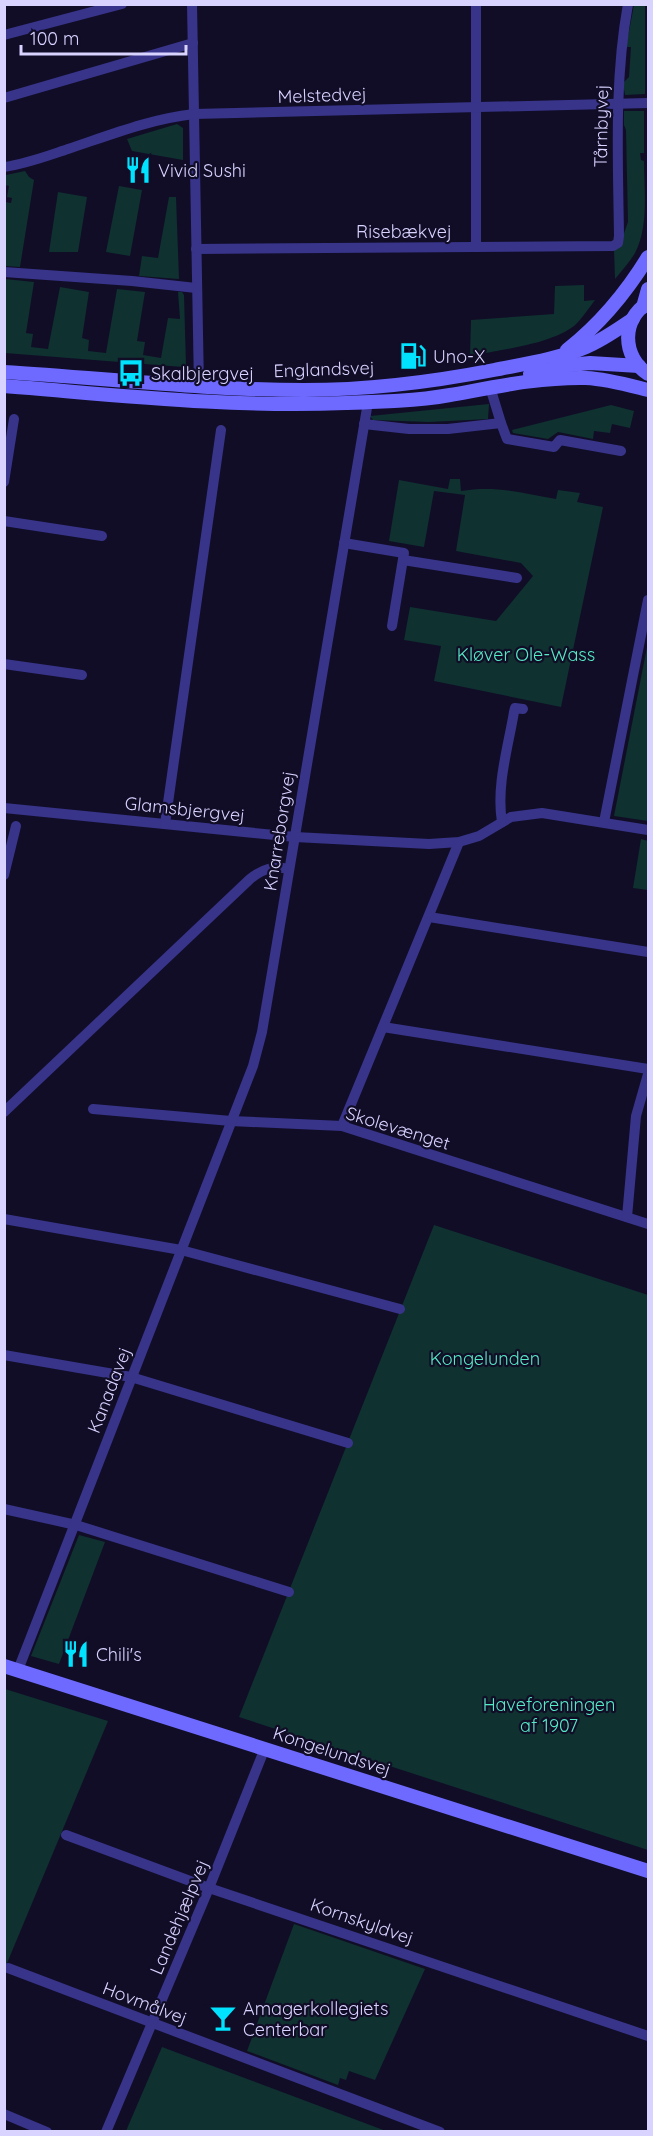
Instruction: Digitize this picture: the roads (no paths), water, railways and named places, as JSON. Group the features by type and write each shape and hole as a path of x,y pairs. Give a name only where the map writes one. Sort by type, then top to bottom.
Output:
{"street":[{"path":"4,35 122,4"},
{"path":"192,4 199,387"},
{"path":"476,4 476,247"},
{"name":"Tårnbyvej","path":"613,246 618,243 619,236 618,104 628,4"},
{"path":"4,98 193,43"},
{"name":"Melstedvej","path":"4,167 42,158 142,124 168,117 194,114 648,103"},
{"name":"Risebækvej","path":"196,249 613,246"},
{"path":"561,355 588,333 604,316 636,278 648,257"},
{"path":"4,272 196,288"},
{"path":"644,370 631,356 628,331 633,319 646,305 648,290"},
{"name":"Englandsvej","path":"4,372 199,387 305,390 375,387 450,379 561,355 595,343 633,319"},
{"name":"Englandsvej","path":"506,384 519,376 570,365 590,363 644,370"},
{"name":"Englandsvej","path":"4,386 220,402 296,405 448,395 506,384 558,378 588,378 648,390"},
{"path":"490,387 507,439 554,447 560,440 621,451"},
{"name":"Knarreborgvej","path":"231,1121 253,1066 262,1032 368,402"},
{"path":"4,482 14,419"},
{"path":"364,424 409,429 448,429 501,423"},
{"path":"165,824 221,430"},
{"path":"4,521 102,536"},
{"path":"344,543 404,553 392,626"},
{"path":"403,560 517,578"},
{"path":"604,822 648,600"},
{"path":"4,664 82,675"},
{"path":"502,822 500,790 515,708 523,709"},
{"name":"Glamsbjergvej","path":"4,808 295,837 429,844 459,842 479,836 511,817 542,813 648,830"},
{"path":"4,876 16,826"},
{"path":"342,1126 459,842"},
{"path":"4,1112 250,879 262,870 276,867 290,869"},
{"path":"429,917 648,952"},
{"path":"383,1027 648,1069"},
{"path":"627,1217 636,1116 648,1074"},
{"name":"Skolevænget","path":"93,1109 231,1121 342,1126 648,1224"},
{"name":"Kanadavej","path":"11,1668 76,1525 130,1377 231,1121"},
{"path":"4,1219 181,1250 400,1309"},
{"path":"4,1355 130,1377 348,1443"},
{"path":"4,1509 76,1525 289,1592"},
{"name":"Kongelundsvej","path":"11,1668 648,1871"},
{"name":"Landehjælpvej","path":"106,2132 209,1888 265,1748"},
{"name":"Kornskyldvej","path":"66,1835 209,1888 648,2036"},
{"name":"Hovmålvej","path":"9,1968 440,2132"},
{"path":"4,2114 47,2132"}],"place":[{"name":"Vivid Sushi","path":"138,170"},
{"name":"Uno-X","path":"413,356"},
{"name":"Skalbjergvej","path":"131,373"},
{"name":"Chili's","path":"76,1654"},
{"name":"Amagerkollegiets Centerbar","path":"223,2018"}],"park label":[{"name":"Kløver Ole-Wass","path":"526,654"},
{"name":"Kongelunden","path":"485,1358"},
{"name":"Haveforeningen af 1907","path":"549,1714"}]}
